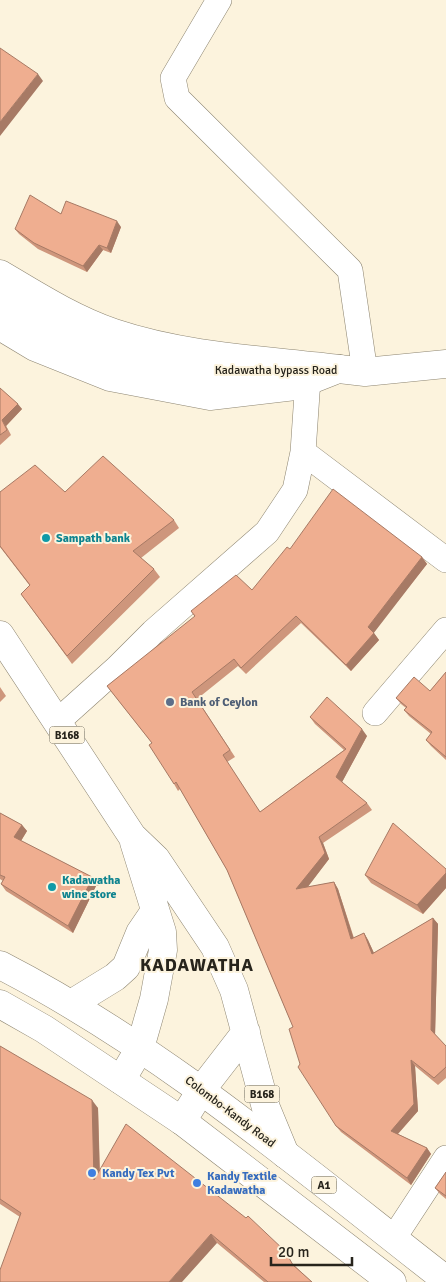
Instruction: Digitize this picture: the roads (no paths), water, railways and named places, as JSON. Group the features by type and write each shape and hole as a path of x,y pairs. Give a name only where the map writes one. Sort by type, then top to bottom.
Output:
{"main road":[{"path":"0,274 54,308 114,333 191,352 352,370"},
{"name":"Kadawatha bypass Road","path":"0,300 51,330 77,342 117,356 157,365 261,372 352,370 446,364"},
{"path":"0,326 35,347 110,377 210,396 295,386 308,379 352,370"},
{"name":"B168","path":"0,635 132,836 156,859 215,947 234,990 266,1108 285,1154"},
{"name":"B168","path":"132,836 162,932 163,950 154,999 140,1048"},
{"path":"71,1004 115,977 126,967 140,933 155,911"},
{"name":"Colombo-Kandy Road","path":"0,965 71,1004 202,1090 446,1280"},
{"path":"0,1004 44,1029 182,1121 392,1282"},
{"path":"182,1121 202,1090 246,1032"},
{"path":"121,1080 140,1048"}],"street":[{"path":"220,0 173,78 177,98 350,270 352,370"},
{"path":"58,721 117,668 152,632 267,532 295,490 303,452 308,379"},
{"path":"303,452 446,560"},
{"path":"375,713 446,630"},
{"path":"392,1238 446,1158"}],"place":[{"name":"Sampath bank","path":"46,538"},
{"name":"Bank of Ceylon","path":"170,702"},
{"name":"Kadawatha wine store","path":"52,887"},
{"name":"Kandy Tex Pvt","path":"92,1173"},
{"name":"Kandy Textile Kadawatha","path":"197,1183"}],"district":[{"name":"KADAWATHA","path":"197,965"}]}
